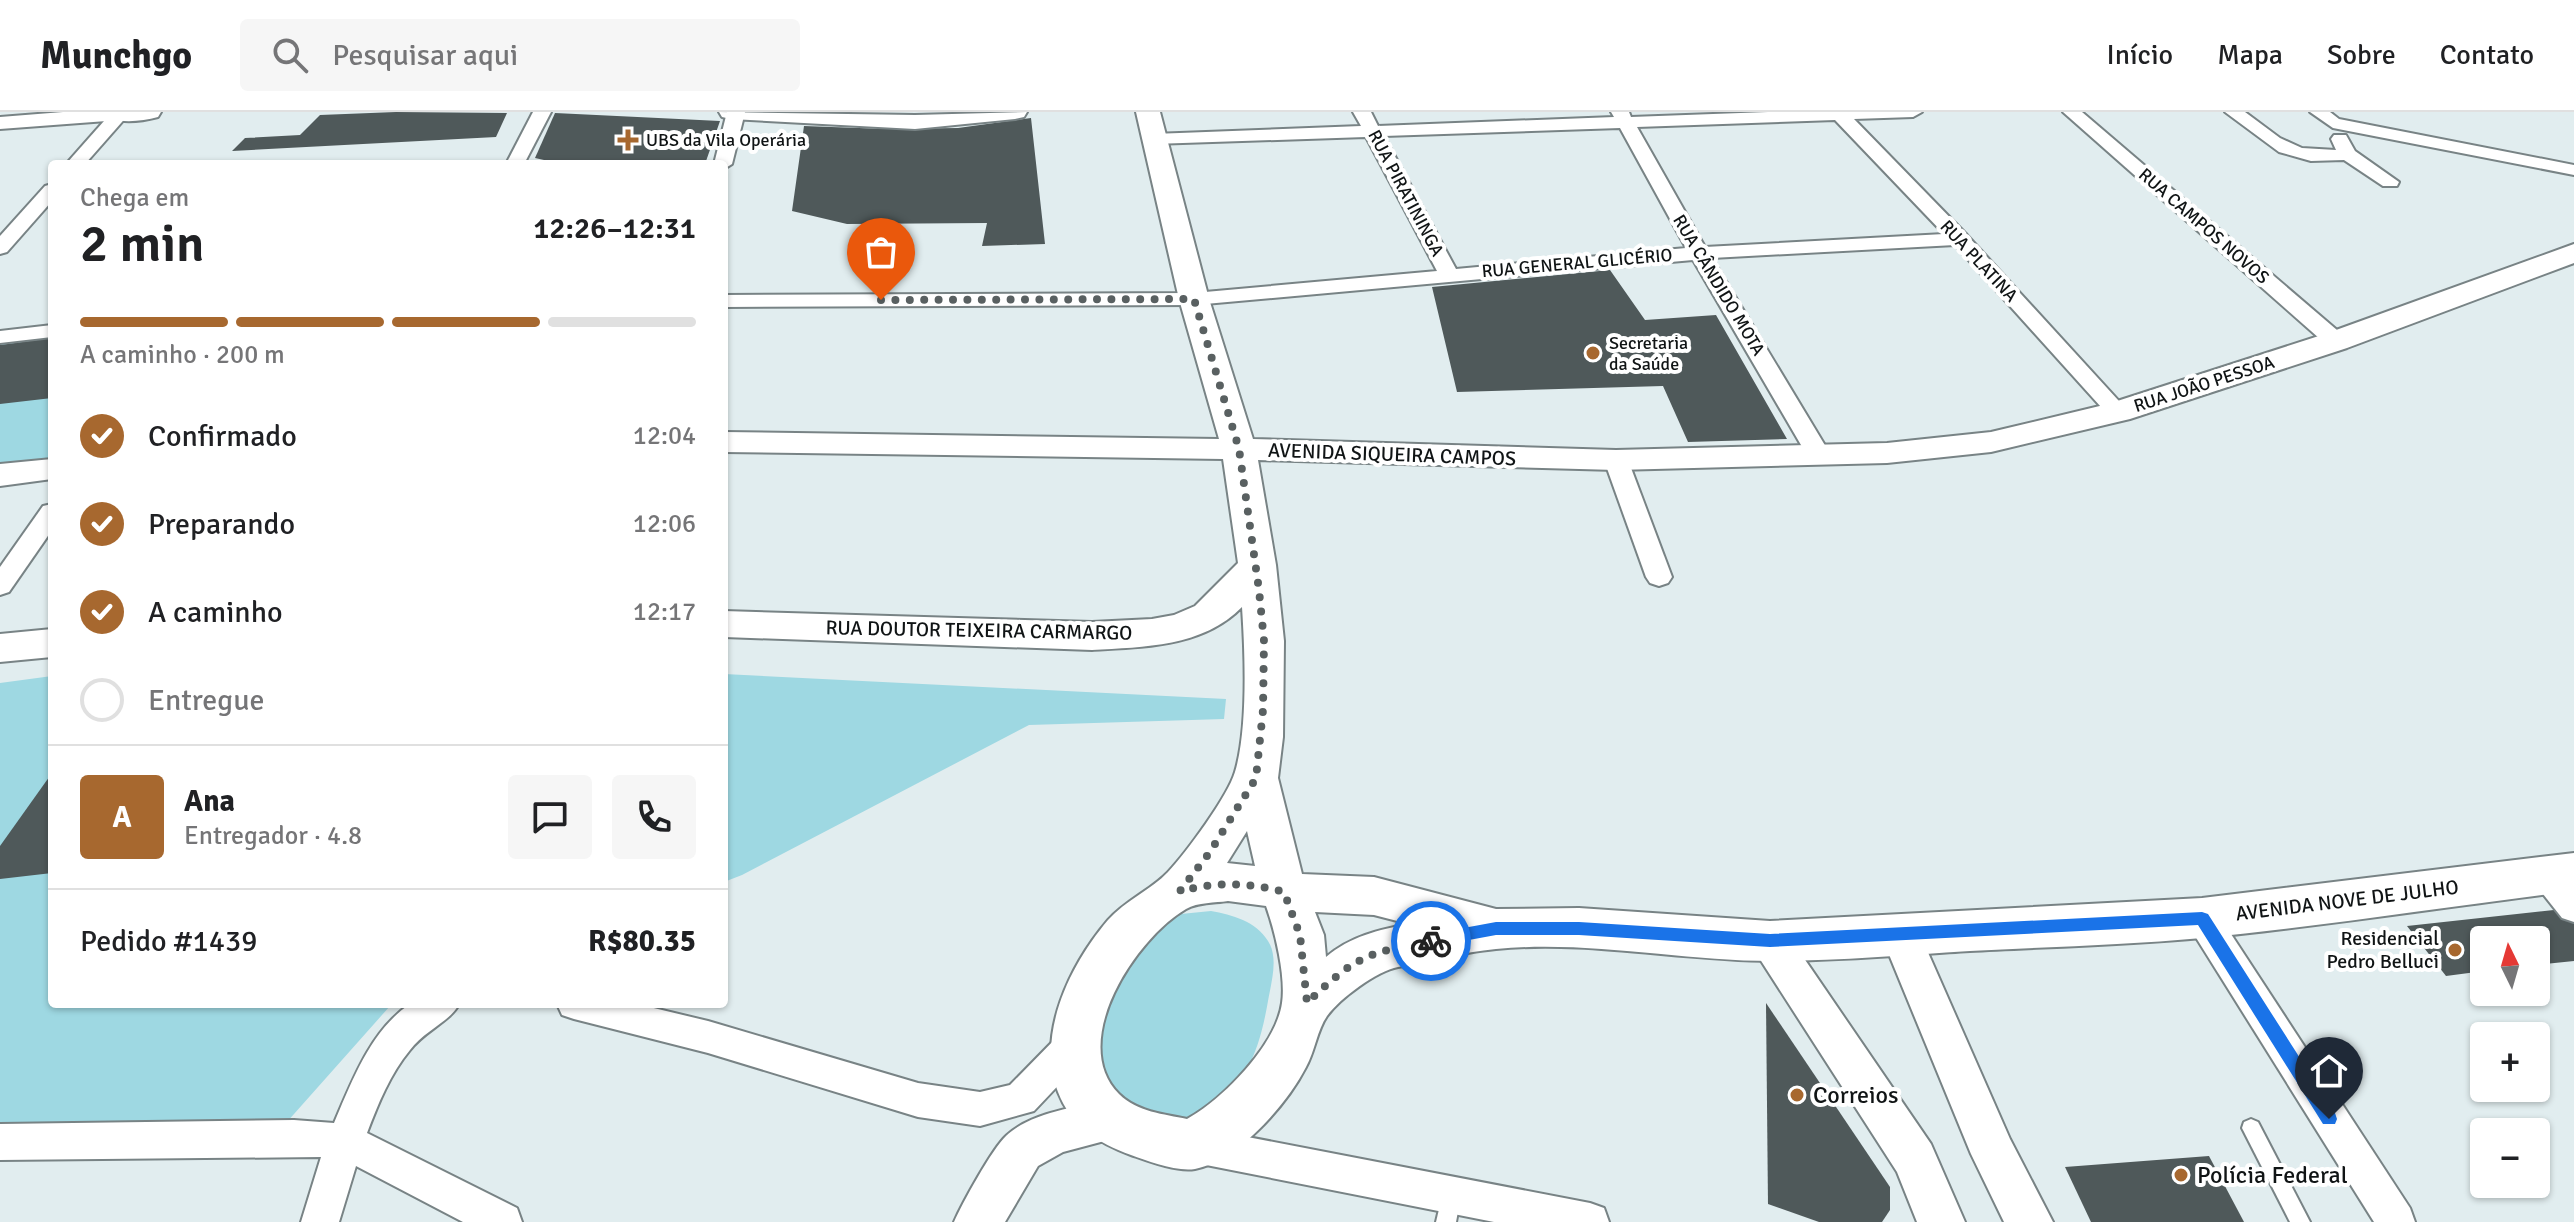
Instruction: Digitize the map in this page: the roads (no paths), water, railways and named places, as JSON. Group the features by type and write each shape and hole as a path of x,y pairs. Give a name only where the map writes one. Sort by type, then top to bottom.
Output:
{"main road":[{"path":"121,113 149,112"},
{"path":"734,112 893,121 1015,112"},
{"path":"1147,120 1194,299 1239,449 1257,565 1264,641 1262,737 1256,778 1284,892 1300,935 1307,1003 1287,1054 1252,1101 1218,1130 1191,1145 1138,1133 1099,1111 1084,1090 1074,1067 1074,1044 1094,981 1117,944 1166,897 1180,891 1228,882 1253,884 1284,892"},
{"name":"RUA JOÃO PESSOA","path":"1820,457 1991,442 2118,412 2336,341 2574,253"},
{"name":"AVENIDA SIQUEIRA CAMPOS","path":"728,442 1239,449 1616,460 1820,457"},
{"path":"0,475 48,469"},
{"name":"RUA DOUTOR TEIXEIRA CARMARGO","path":"728,624 1092,636 1152,632 1179,627 1212,613 1257,565"},
{"path":"0,648 48,643"},
{"path":"1180,891 1210,852 1256,778"},
{"name":"AVENIDA NOVE DE JULHO","path":"1307,1003 1358,959 1379,950 1496,929 1579,928 1770,941 2202,918 2564,885"},
{"name":"AVENIDA NOVE DE JULHO","path":"1284,892 1374,896 1496,929"}],"street":[{"path":"517,160 542,112"},
{"path":"724,160 734,112"},
{"name":"RUA PIRATININGA","path":"1362,112 1449,274"},
{"path":"1147,120 1373,132 1624,117 1913,112"},
{"name":"RUA CAMPOS NOVOS","path":"2072,112 2336,341"},
{"path":"2234,112 2289,151 2318,158 2347,154"},
{"path":"0,123 121,113"},
{"path":"79,160 121,113"},
{"name":"RUA PLATINA","path":"1838,114 1960,239 2118,412"},
{"name":"RUA CÂNDIDO MOTA","path":"1624,117 1699,253 1820,457"},
{"path":"2326,118 2347,154 2390,182"},
{"path":"2326,118 2574,170"},
{"path":"0,248 10,227 48,194"},
{"path":"10,227 48,224"},
{"name":"RUA GENERAL GLICÉRIO","path":"728,301 1194,299 1699,253 1960,239"},
{"path":"0,337 48,331"},
{"path":"1616,460 1659,577"},
{"path":"0,586 48,518"},
{"path":"2202,918 2396,1222"},
{"path":"1901,935 1994,1154 2029,1222"},
{"path":"1770,941 1915,1159 1941,1222"},
{"path":"320,1222 345,1141 390,1045 428,1008"},
{"path":"590,1008 708,1037 918,1100 980,1109 1021,1099 1074,1044"},
{"path":"978,1222 1022,1151 1055,1133 1111,1120"},
{"path":"0,1142 280,1138 345,1141 503,1222"},
{"path":"1191,1145 1449,1208 1590,1222"}],"lane":[{"path":"2251,1128 2300,1222"}],"place":[{"name":"UBS da Vila Operária","path":"628,140"},
{"name":"Secretaria da Saúde","path":"1593,353"},
{"name":"Residencial Pedro Belluci","path":"2455,950"},
{"name":"Correios","path":"1797,1095"},
{"name":"Polícia Federal","path":"2181,1175"}]}
